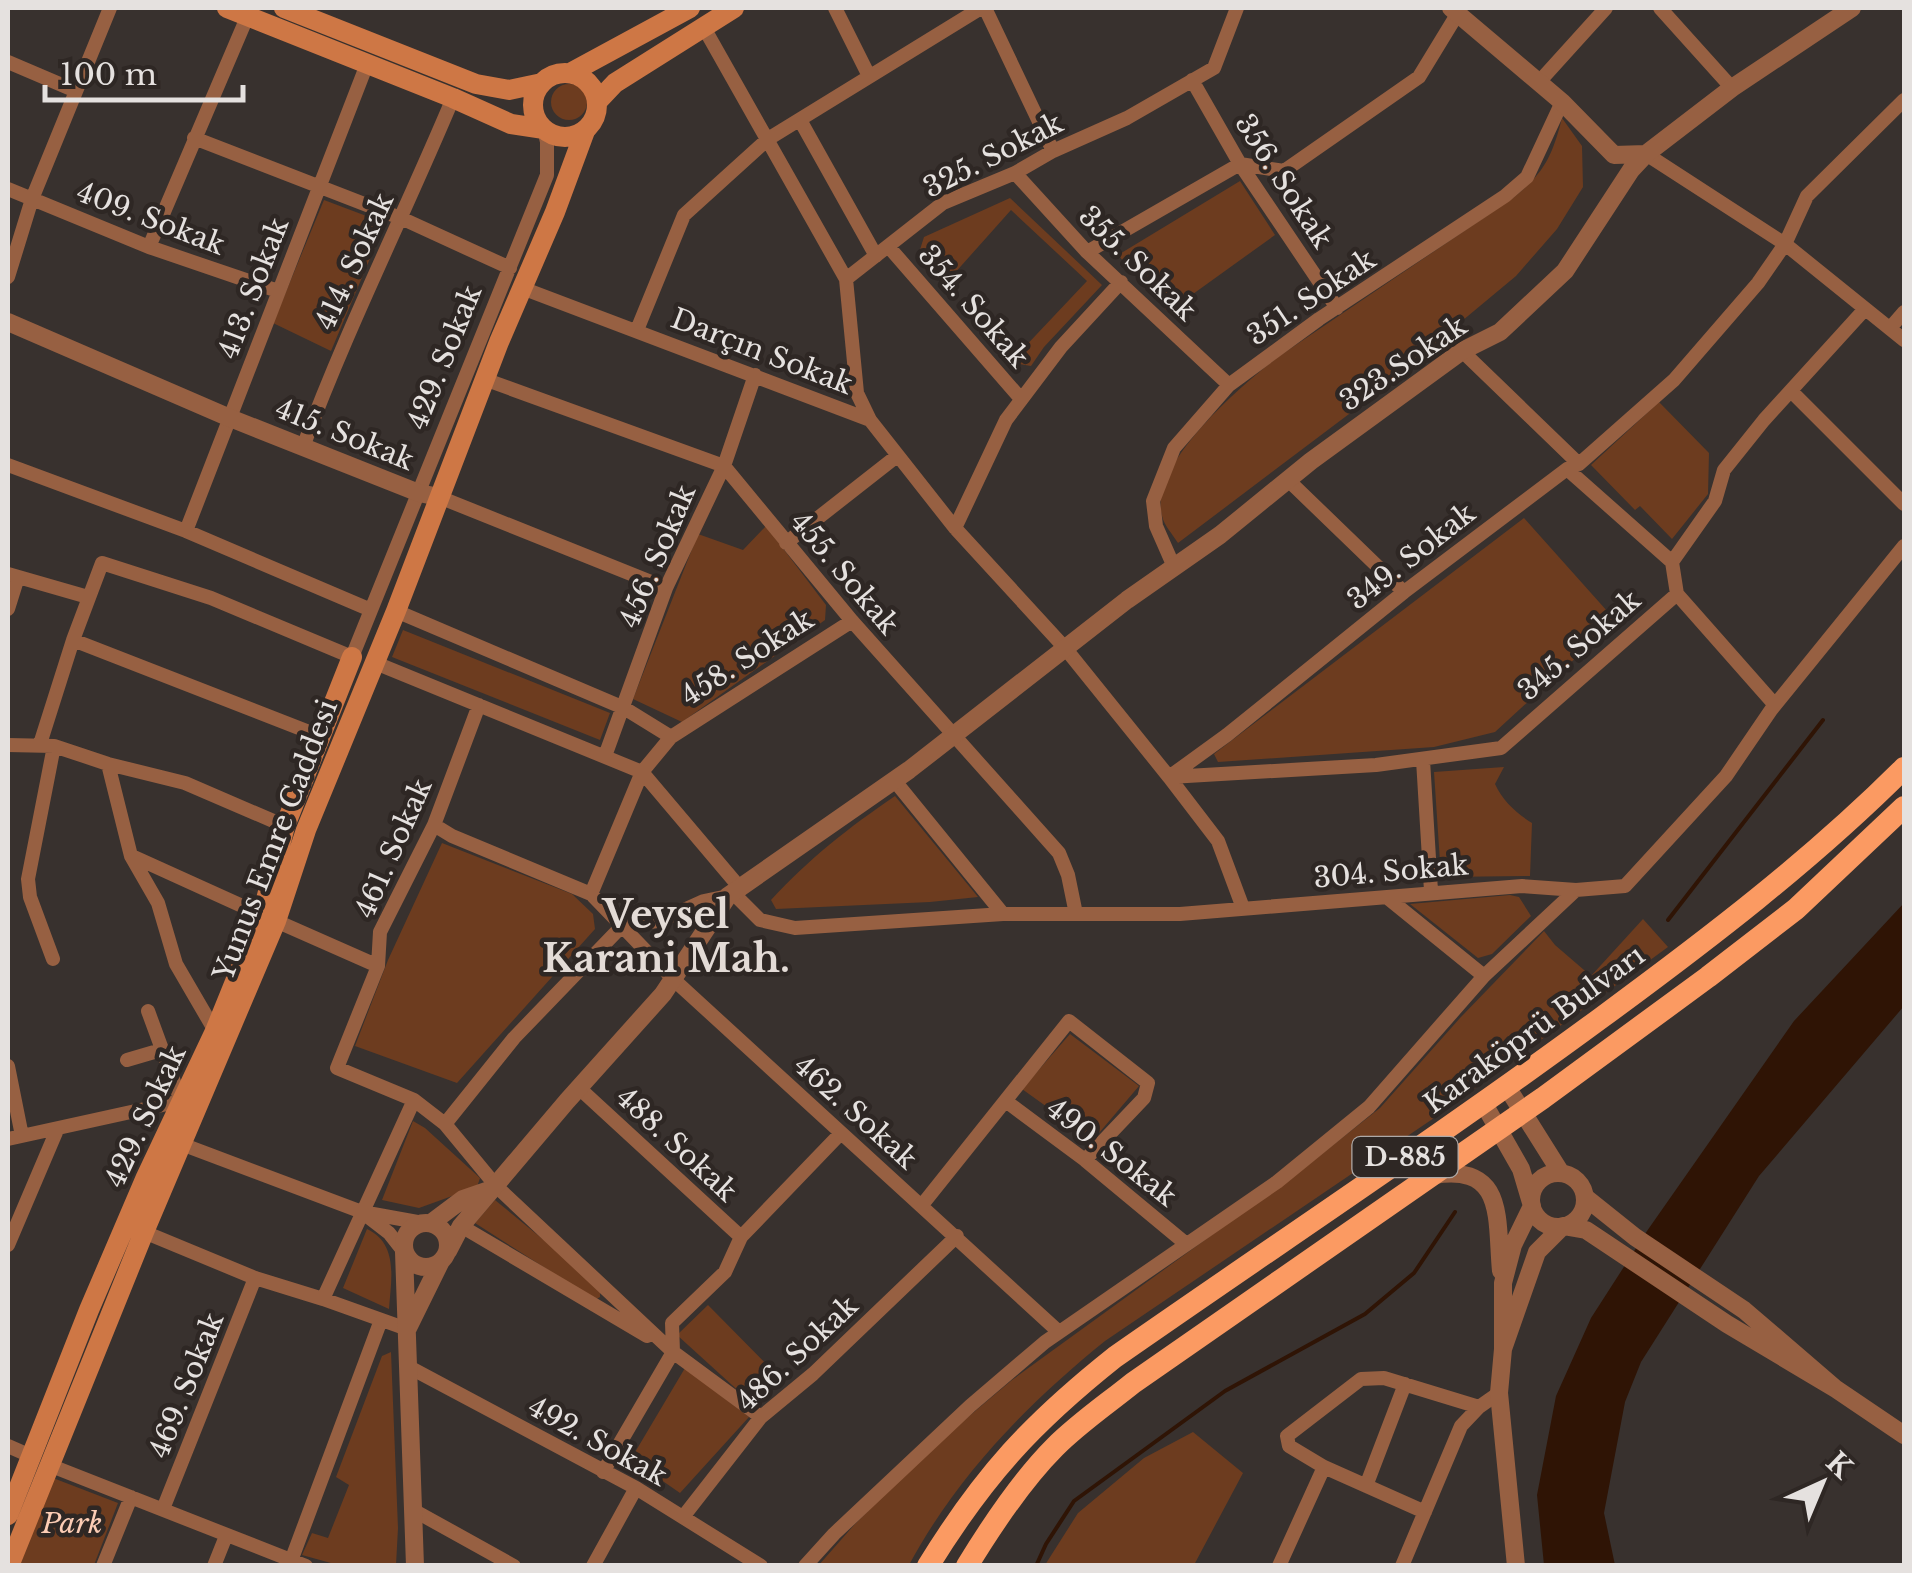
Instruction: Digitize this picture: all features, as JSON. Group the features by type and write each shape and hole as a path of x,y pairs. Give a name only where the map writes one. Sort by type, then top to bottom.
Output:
{"highway":[{"name":"Karaköprü Bulvarı","path":"928,1566 981,1486 1030,1429 1064,1398 1131,1346 1484,1104 1778,884 1904,768"},
{"name":"D-885","path":"966,1566 1030,1476 1084,1422 1708,977 1796,908 1904,807"}],"main road":[{"path":"228,8 511,124 544,129 564,138 585,131 597,112 598,101 588,82 570,73 509,90 476,84 332,16 284,8"},
{"path":"570,73 690,8"},
{"path":"598,101 614,83 734,8"},
{"path":"542,83 533,101 537,121 544,129"},
{"name":"Yunus Emre Caddesi","path":"9,1566 41,1461 144,1232 174,1142 306,830 362,660 396,611 429,495 556,212 585,131"},
{"name":"429. Sokak","path":"8,1516 41,1461 89,1310 146,1176 174,1142 181,1102 269,918 285,826 322,737 362,660"}],"street":[{"path":"8,277 32,199 110,8"},
{"path":"835,8 869,76"},
{"path":"638,330 684,215 768,139 984,8 1053,151"},
{"name":"325. Sokak","path":"846,279 942,203 1016,173 1053,151 1128,118 1214,68 1237,8"},
{"path":"1539,82 1606,8"},
{"path":"1660,8 1732,88"},
{"name":"323.Sokak","path":"734,892 954,736 1220,535 1286,479 1462,352 1500,332 1565,271 1631,170 1646,154 1732,88 1852,8"},
{"path":"1087,252 1240,164 1284,170 1338,135 1419,78 1454,10 1562,102 1614,155 1646,154 1785,244 1904,340"},
{"path":"150,247 248,16"},
{"path":"703,26 846,279 857,393 870,420"},
{"path":"8,62 76,91"},
{"name":"413. Sokak","path":"186,530 367,64"},
{"name":"356. Sokak","path":"1192,80 1240,164 1337,308"},
{"name":"414. Sokak","path":"303,447 334,364 453,98"},
{"name":"349. Sokak","path":"1169,777 1228,735 1404,592 1573,466 1674,380 1758,282 1785,244 1808,196 1904,100"},
{"name":"351. Sokak","path":"1174,567 1156,526 1153,501 1174,448 1229,385 1505,196 1526,177 1562,102"},
{"name":"354. Sokak","path":"800,120 882,251 1022,400"},
{"name":"429. Sokak","path":"362,660 372,610 429,495 547,175 544,129"},
{"path":"194,138 402,219 510,268"},
{"name":"355. Sokak","path":"1016,173 1087,252 1229,385"},
{"name":"409. Sokak","path":"8,189 150,247 278,291"},
{"path":"955,528 1006,420 1061,347 1121,282"},
{"name":"Darçın Sokak","path":"522,288 870,420 955,528 1066,648"},
{"path":"1462,352 1672,562 1715,502 1724,470 1865,310"},
{"path":"1891,327 1904,312"},
{"name":"415. Sokak","path":"8,322 230,418 666,588"},
{"name":"456. Sokak","path":"605,756 666,588 724,466 755,375"},
{"path":"484,379 724,466"},
{"path":"1791,391 1904,504"},
{"path":"786,543 897,456"},
{"path":"8,465 186,530 372,610"},
{"name":"455. Sokak","path":"724,466 852,620 1059,854 1076,914"},
{"path":"1286,479 1404,592"},
{"name":"304. Sokak","path":"642,772 760,920 795,928 1003,914 1180,914 1389,899 1431,891 1625,886 1726,776 1775,705 1904,546"},
{"name":"345. Sokak","path":"1169,777 1423,760 1501,748 1677,594 1672,562"},
{"path":"53,959 30,897 28,879 47,745 72,640 102,563 210,598 642,772"},
{"path":"8,609 13,575 88,597"},
{"path":"1677,594 1775,705"},
{"path":"396,611 624,708 671,737"},
{"name":"458. Sokak","path":"591,894 642,772 671,737 852,620"},
{"path":"72,640 322,737"},
{"path":"1066,648 1218,841 1243,908"},
{"name":"461. Sokak","path":"414,1100 337,1068 378,966 380,932 434,824 479,705"},
{"path":"8,744 47,745 185,783 285,826"},
{"path":"1423,760 1431,891"},
{"path":"108,764 131,856 158,903 176,964 215,1031"},
{"path":"894,780 1003,914"},
{"name":"462. Sokak","path":"434,824 452,836 591,894 673,980 1060,1332"},
{"path":"131,856 378,966"},
{"path":"805,1566 970,1406 1060,1332 1278,1182 1369,1107 1484,976 1576,890"},
{"path":"445,1124 514,1038 621,927 662,920 734,892"},
{"path":"407,1328 461,1226 673,980 734,892"},
{"path":"1389,899 1484,976"},
{"path":"8,1066 15,1138 181,1102 148,1011"},
{"path":"922,1205 1069,1021 1148,1083 1144,1098 1085,1160"},
{"path":"127,1060 161,1050"},
{"path":"1507,1087 1561,1173"},
{"name":"488. Sokak","path":"579,1088 741,1237"},
{"path":"323,1298 414,1100 445,1124 497,1187 674,1352"},
{"name":"490. Sokak","path":"1006,1102 1085,1160 1186,1243"},
{"path":"1484,1104 1520,1170 1532,1206 1547,1224 1586,1230 1726,1324 1904,1435"},
{"path":"8,1245 57,1130"},
{"path":"603,1472 674,1352 672,1323 725,1272 741,1237 841,1133"},
{"path":"174,1142 362,1212 427,1223 443,1230 447,1237 444,1257"},
{"path":"1503,1283 1538,1182 1552,1173 1561,1173 1577,1181 1585,1197 1636,1237 1744,1310 1836,1390"},
{"path":"1433,1175 1472,1174 1488,1189 1496,1210 1503,1283 1499,1393 1516,1566"},
{"path":"415,1566 404,1252 410,1230 463,1200 497,1187"},
{"path":"1503,1349 1537,1252 1582,1212 1585,1197"},
{"path":"362,1212 419,1266 444,1257"},
{"path":"461,1226 674,1352 761,1416"},
{"path":"144,1232 255,1278 407,1328"},
{"name":"486. Sokak","path":"684,1517 761,1416 813,1374 957,1236"},
{"name":"469. Sokak","path":"163,1509 255,1278"},
{"path":"8,1446 226,1536 269,1559 299,1563 381,1320"},
{"name":"492. Sokak","path":"408,1366 636,1488 761,1566"},
{"path":"1425,1512 1324,1467 1289,1446 1287,1436 1360,1379 1384,1378 1478,1407"},
{"path":"1366,1486 1405,1384"},
{"path":"1402,1566 1461,1426 1478,1407 1499,1393"},
{"path":"1279,1566 1324,1467"},
{"path":"593,1566 636,1488"},
{"path":"103,1566 131,1497"},
{"path":"415,1510 514,1566"},
{"path":"214,1566 226,1536"}],"green space":[{"path":"569,84 582,89 587,102 582,115 569,120 556,115 551,102 556,89"},
{"path":"1562,118 1582,146 1583,187 1557,229 1516,276 1361,405 1178,543 1163,519 1161,495 1169,473 1201,427 1278,357 1524,189 1545,163"},
{"path":"1240,181 1275,235 1168,312 1118,255"},
{"path":"1010,198 1102,285 1031,366 1019,364 962,301 966,298 1019,353 1087,281 1011,210 945,284 917,259 924,237"},
{"path":"324,200 385,223 331,351 273,323"},
{"path":"1659,402 1709,453 1708,494 1672,539 1640,506 1635,510 1591,465"},
{"path":"1524,518 1616,621 1495,732 1434,747 1218,762 1214,754"},
{"path":"766,526 826,605 825,620 682,722 633,699 698,534 743,550"},
{"path":"403,630 610,713 600,740 392,657"},
{"path":"1504,767 1495,784 1510,806 1532,823 1530,876 1441,877 1434,772"},
{"path":"895,796 978,897 776,909 771,900 800,871"},
{"path":"442,843 572,894 593,914 595,929 457,1083 355,1046 388,960"},
{"path":"1519,897 1531,916 1492,954 1478,958 1410,904"},
{"path":"1643,919 1668,947 1437,1116 1105,1341 1076,1365 971,1472 909,1565 818,1566 936,1444 1012,1380 1304,1168 1380,1108 1544,931 1591,976"},
{"path":"1070,1034 1139,1086 1093,1140 1022,1089"},
{"path":"413,1121 480,1178 477,1187 419,1208 382,1200"},
{"path":"495,1200 600,1286 600,1297 595,1300 475,1223"},
{"path":"367,1229 389,1253 389,1309 343,1288"},
{"path":"708,1305 773,1371 743,1395 677,1335"},
{"path":"391,1352 396,1565 338,1565 302,1555 312,1533 328,1538 349,1485 336,1477 382,1356"},
{"path":"685,1368 749,1417 680,1493 631,1459"},
{"path":"1193,1432 1243,1473 1194,1565 1045,1565 1078,1513 1144,1458"},
{"name":"Park","path":"53,1478 118,1503 94,1565 18,1565"}],"shaded area":[{"path":"1904,903 1904,1006 1759,1176 1641,1362 1625,1402 1604,1513 1615,1565 1544,1565 1537,1495 1556,1396 1591,1318 1794,1021"}],"waterway":[{"path":"1668,920 1823,720"},
{"path":"1036,1566 1074,1501 1225,1391 1365,1314 1414,1273 1455,1212"}],"district":[{"name":"Veysel Karani Mah.","path":"666,937"}]}
